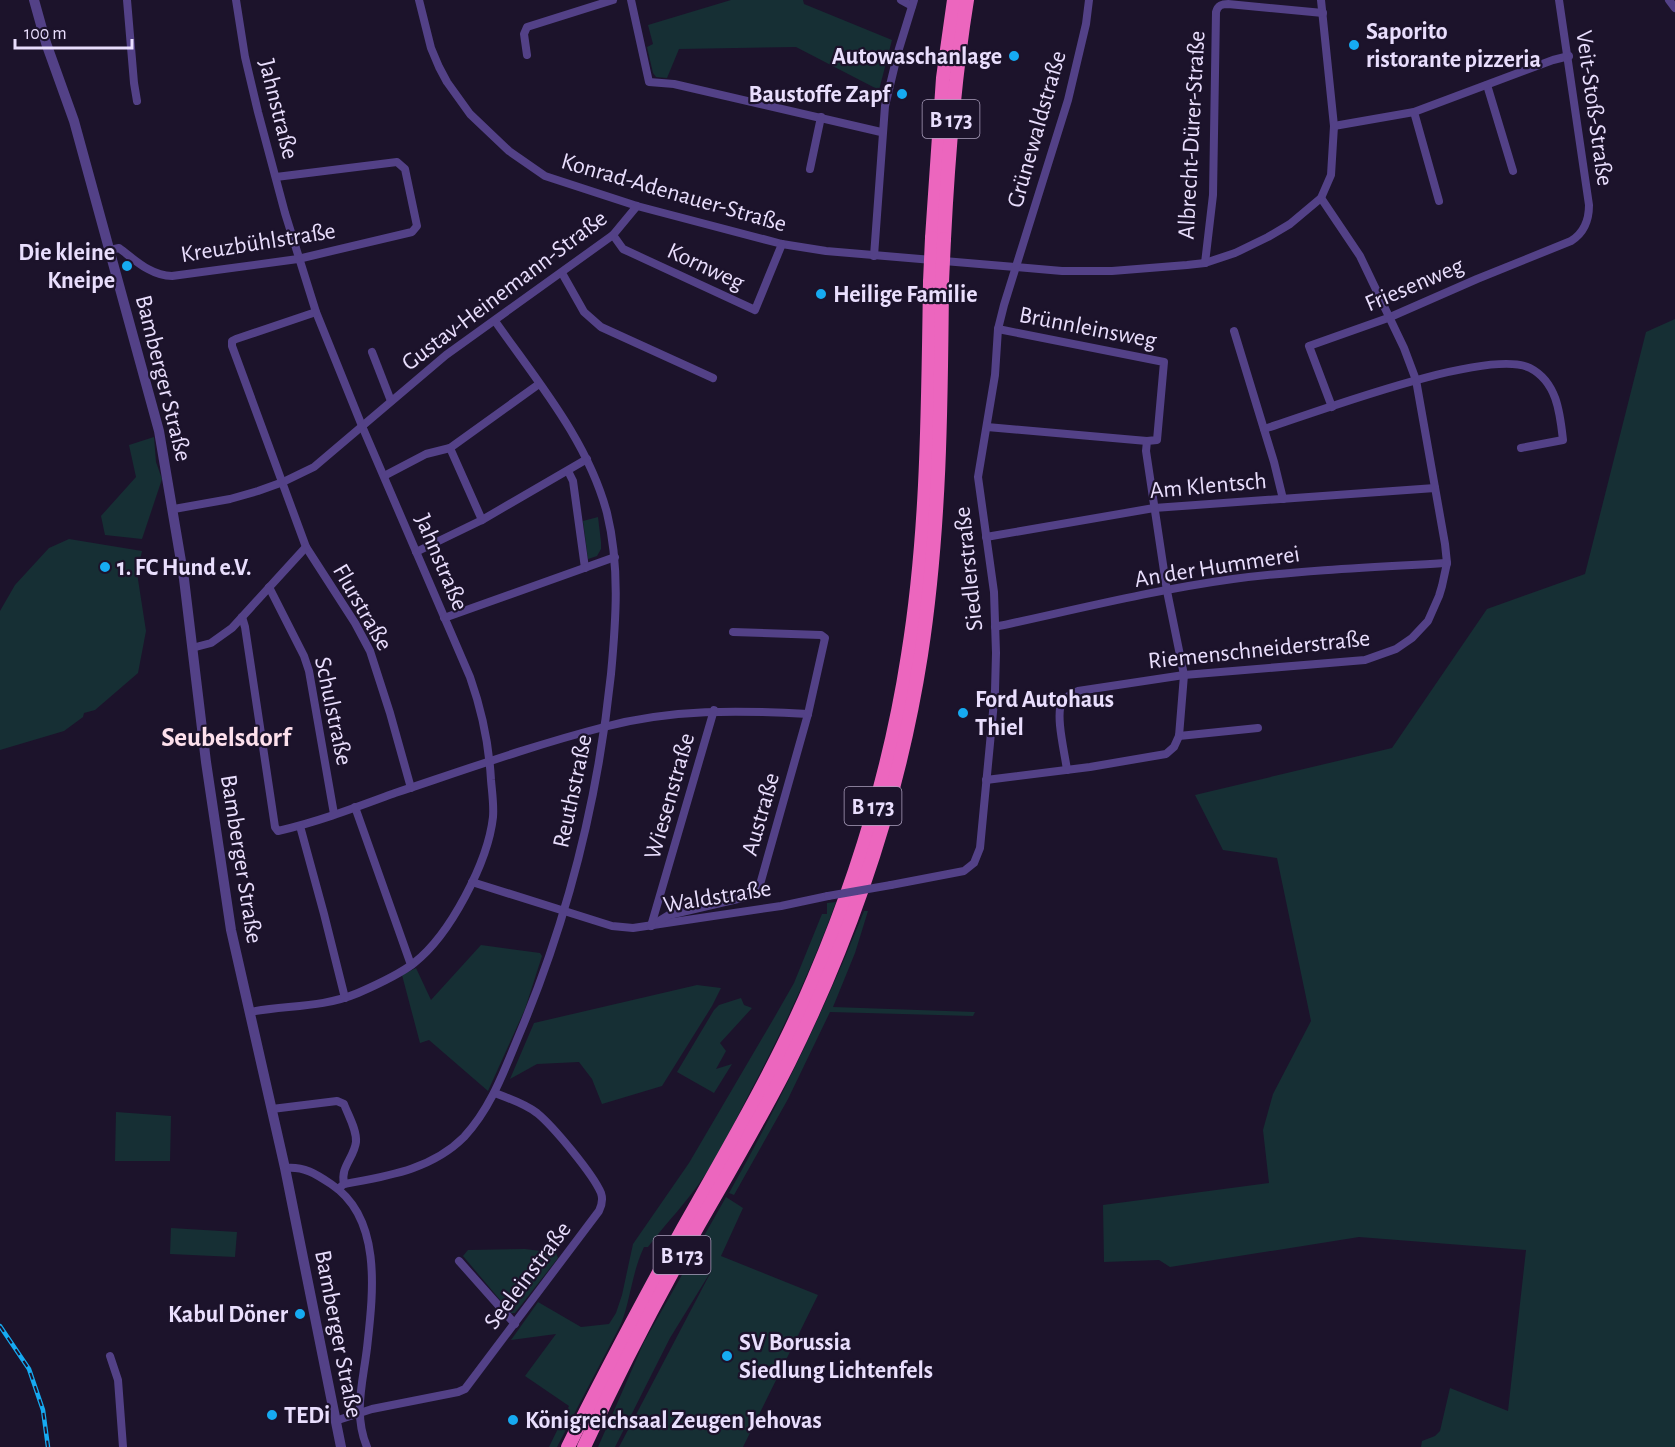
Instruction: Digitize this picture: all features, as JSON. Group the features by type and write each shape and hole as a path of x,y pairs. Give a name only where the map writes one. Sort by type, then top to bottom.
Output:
{"highway":[{"name":"B 173","path":"568,1447 623,1338 777,1057 818,968 848,893 866,834 896,719 916,601 936,282 942,89 954,0"},
{"name":"B 173","path":"938,239 967,0"},
{"name":"B 173","path":"584,1447 646,1320 789,1063 855,908 878,836 909,716 921,657 928,601 938,487 936,282"}],"street":[{"name":"Bamberger Straße","path":"34,0 46,43 74,121 159,431 174,509 219,857 231,930 285,1168 341,1447"},
{"path":"127,0 137,101"},
{"name":"Jahnstraße","path":"236,0 245,57 298,259 316,312 362,426 471,677 481,707 490,762 493,814 484,855 472,882 435,942 411,965 358,993 326,1004 250,1012"},
{"name":"Konrad-Adenauer-Straße","path":"419,0 431,48 447,82 470,114 494,139 519,159 545,176 637,206 782,244 874,256 1062,271 1112,271 1205,263 1235,253 1299,218 1321,198"},
{"path":"527,55 524,34 527,27 613,0"},
{"path":"632,0 649,81 674,84 881,132"},
{"path":"874,256 881,132 887,92 913,3 901,0"},
{"name":"Grünewaldstraße","path":"1015,267 1068,100 1084,34 1089,0"},
{"path":"1321,0 1334,126 1331,175 1321,198"},
{"name":"Veit-Stoß-Straße","path":"1559,0 1589,205 1587,222"},
{"path":"1670,0 1675,8"},
{"name":"Albrecht-Dürer-Straße","path":"1205,263 1213,195 1218,8 1220,5 1228,4 1323,14"},
{"path":"1334,126 1414,112 1569,56"},
{"path":"1487,85 1513,171"},
{"path":"1414,112 1439,201"},
{"path":"810,169 821,117"},
{"name":"Kreuzbühlstraße","path":"110,250 119,249 153,273 162,276 298,259 412,232 417,226 405,169 397,162 276,177"},
{"name":"Riemenschneiderstraße","path":"1067,770 1059,712 1063,701 1069,695 1184,675 1365,660 1396,650 1412,638 1428,621 1439,596 1447,563 1416,380 1404,348 1360,256 1321,198"},
{"name":"Gustav-Heinemann-Straße","path":"174,509 230,499 283,482 314,466 446,356 613,235 637,206"},
{"name":"Friesenweg","path":"1332,407 1309,345 1388,318 1571,241 1587,222"},
{"name":"Kornweg","path":"613,235 623,249 755,310 782,244"},
{"name":"Siedlerstraße","path":"970,866 976,859 980,848 995,691 992,573 978,477 995,375 999,329 1015,267"},
{"path":"561,273 585,312 601,327 712,378"},
{"name":"Flurstraße","path":"316,312 232,341 232,346 306,547 370,651 411,788"},
{"name":"Reuthstraße","path":"341,1186 402,1173 432,1161 463,1138 479,1119 495,1093 530,1010 564,911 587,828 605,726 617,598 615,557 607,512 587,459 568,425 495,321"},
{"name":"Brünnleinsweg","path":"999,329 1164,362 1156,440 1147,441"},
{"path":"1234,331 1283,499"},
{"name":"Gustav-Heinemann-Straße","path":"372,352 391,401"},
{"path":"1264,429 1416,380 1484,365 1516,365 1531,369 1547,383 1553,393 1563,440 1521,448"},
{"path":"384,476 426,454 450,448 539,384"},
{"path":"986,780 1158,757 1171,751 1179,736 1184,675 1167,591 1146,451 1147,441 987,427"},
{"path":"450,448 482,520"},
{"path":"416,552 482,520 587,459"},
{"path":"568,471 573,481 585,568"},
{"name":"Am Klentsch","path":"986,537 1154,508 1435,488"},
{"path":"192,648 211,643 232,628 306,547"},
{"path":"444,618 615,557"},
{"name":"An der Hummerei","path":"995,627 1233,579 1447,563"},
{"name":"Schulstraße","path":"269,587 304,656 309,671 334,814"},
{"path":"242,617 275,827 278,831 300,826 605,726 659,716 714,710 808,714"},
{"name":"Austraße","path":"651,926 669,915 742,898 759,888 808,714 825,638 821,635 733,632"},
{"name":"Wiesenstraße","path":"651,926 714,710"},
{"path":"1179,736 1258,728"},
{"path":"355,807 411,965"},
{"path":"300,826 345,998"},
{"name":"Waldstraße","path":"472,882 621,928 651,926 956,874 970,866"},
{"name":"Seeleinstraße","path":"335,1421 358,1413 465,1389 599,1211 602,1201 600,1192 576,1156 550,1125 523,1104 495,1093"},
{"path":"272,1109 337,1101 344,1104 356,1136 356,1143 343,1170 341,1186"},
{"path":"285,1168 308,1170 341,1186 361,1216 370,1245 370,1314 358,1413 367,1447"},
{"path":"459,1262 515,1324"},
{"path":"110,1356 118,1380 123,1447"}],"green space":[{"path":"731,0 803,0 804,4 892,40 879,90 796,47 679,49 667,78 656,77 647,47 653,44 648,25"},
{"path":"1675,319 1675,1447 1421,1447 1422,1441 1435,1436 1440,1431 1450,1388 1508,1411 1526,1250 1359,1237 1170,1267 1159,1260 1104,1262 1103,1205 1269,1183 1263,1130 1273,1094 1311,1021 1277,858 1223,850 1195,795 1392,748 1487,609 1585,574 1646,332"},
{"path":"154,437 156,462 162,479 142,539 105,535 101,516 136,477 129,445"},
{"path":"598,517 601,549 597,556 588,559 583,521"},
{"path":"69,539 142,551 137,573 146,631 138,673 95,710 84,713 83,717 64,731 0,750 0,611 15,585 49,548"},
{"path":"836,902 796,1000 728,1135 692,1194 648,1247 644,1247 621,1324 557,1447 549,1447 569,1406 525,1376 556,1334 511,1340 538,1302 581,1327 609,1324 616,1313 622,1295 633,1244 689,1163 794,983 822,914 827,914 827,903"},
{"path":"864,911 868,911 855,953 833,1007 975,1012 973,1016 830,1012 788,1099 734,1195 729,1193 801,1055"},
{"path":"481,945 540,953 542,956 525,1009 488,1091 429,1040 420,1043 402,975 416,968 431,1000"},
{"path":"697,985 721,988 662,1086 602,1104 592,1079 579,1062 537,1064 510,1079 534,1023"},
{"path":"741,998 744,1005 752,1008 720,1043 726,1051 716,1069 732,1064 714,1093 677,1072 714,1010 719,1005"},
{"path":"116,1112 171,1116 170,1161 115,1161"},
{"name":"SV Borussia Siedlung Lichtenfels","path":"726,1197 743,1208 721,1256 818,1295 743,1447 619,1447 713,1268 670,1338 615,1447 598,1447 644,1342"},
{"path":"171,1228 237,1232 235,1257 170,1254"},
{"path":"525,1249 556,1253 558,1258 515,1313 511,1313 463,1256 468,1250"}],"railway":[{"path":"0,1326 29,1369 43,1410 48,1447"}],"place":[{"name":"Saporito ristorante pizzeria","path":"1354,45"},
{"name":"Autowaschanlage","path":"1014,56"},
{"name":"Baustoffe Zapf","path":"902,94"},
{"name":"Die kleine Kneipe","path":"127,266"},
{"name":"Heilige Familie","path":"821,294"},
{"name":"1. FC Hund e.V.","path":"105,567"},
{"name":"Ford Autohaus Thiel","path":"963,713"},
{"name":"Kabul Döner","path":"300,1314"},
{"name":"SV Borussia Siedlung Lichtenfels","path":"727,1356"},
{"name":"TEDi","path":"272,1415"},
{"name":"Königreichsaal Zeugen Jehovas","path":"513,1420"}],"district":[{"name":"Seubelsdorf","path":"226,737"}]}
